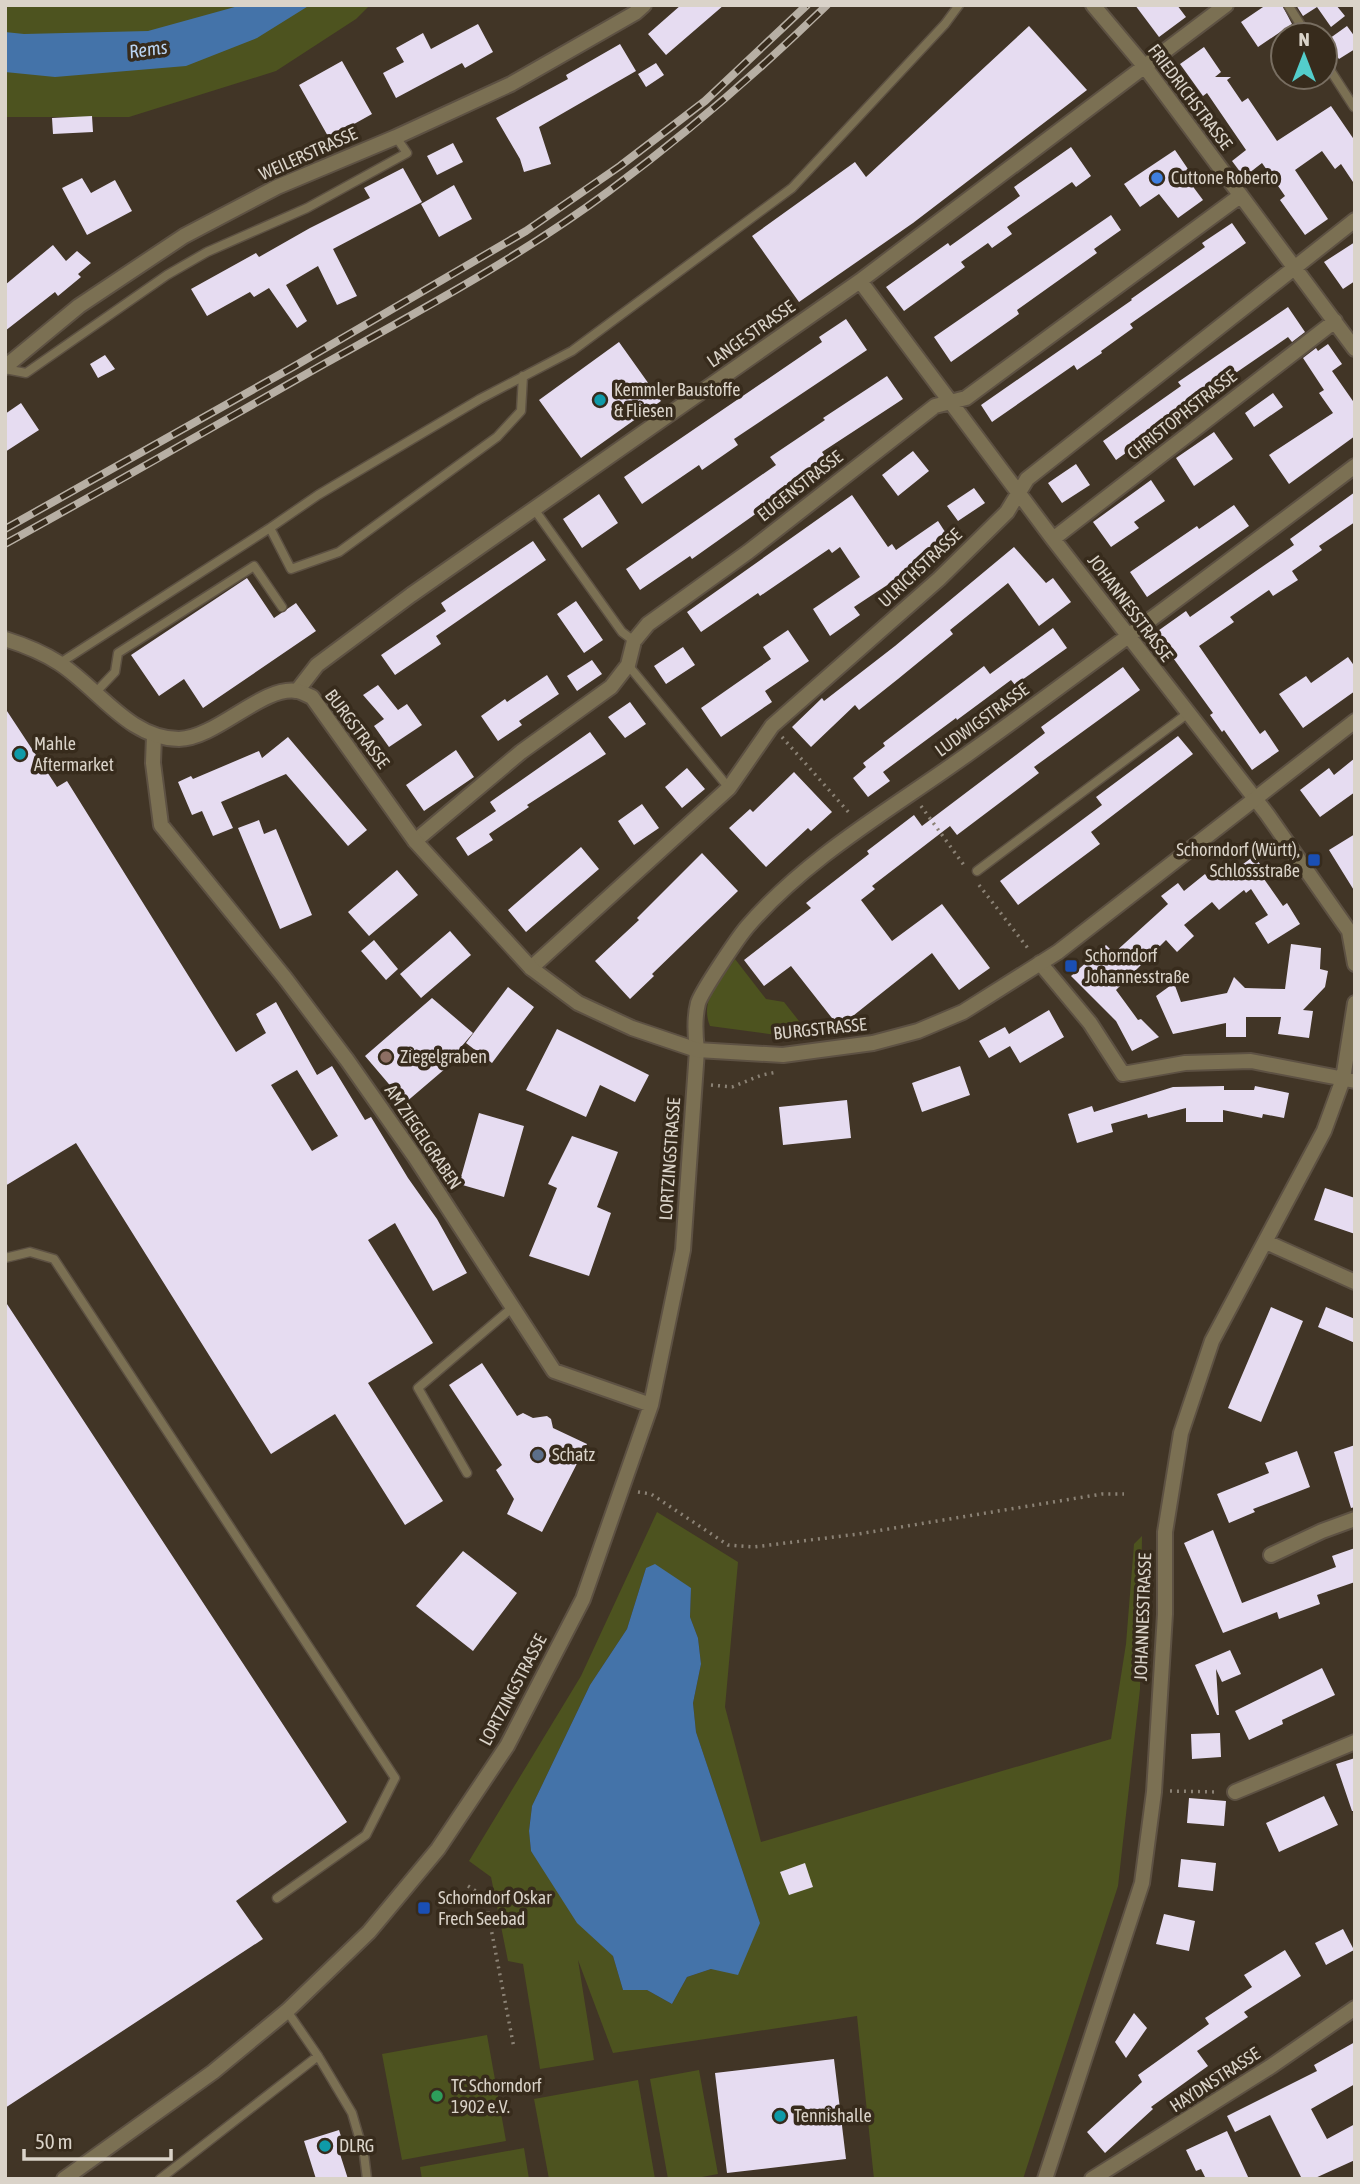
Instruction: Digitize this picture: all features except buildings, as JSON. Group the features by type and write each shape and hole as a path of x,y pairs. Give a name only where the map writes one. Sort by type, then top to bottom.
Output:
{"street":[{"name":"WEILERSTRASSE","path":"5,368 79,306 184,236 277,187 396,137 511,84 635,13 644,5"},
{"name":"FRIEDRICHSTRASSE","path":"1093,5 1145,67 1355,349"},
{"name":"LANGE STRASSE","path":"297,691 317,665 860,281 1226,5"},
{"name":"EUGENSTRASSE","path":"634,641 648,624 748,552 935,406 966,398 1240,196"},
{"name":"ULRICHSTRASSE","path":"531,968 729,788 772,726 939,579 1007,512 1027,479 1355,220"},
{"name":"JOHANNESSTRASSE","path":"860,281 1128,638 1254,798 1352,930 1355,964"},
{"name":"CHRISTOPHSTRASSE","path":"1053,538 1335,321"},
{"name":"LUDWIGSTRASSE","path":"696,1050 694,1025 699,1000 745,929 776,897 862,827 1128,638 1355,466"},
{"path":"5,639 32,648 60,663 124,718 154,736 180,739 198,736 281,692 297,691"},
{"path":"415,841 521,752 611,687 628,665 634,641"},
{"name":"BURGSTRASSE","path":"297,691 312,697 324,711 415,841 531,968 578,1003 632,1028 696,1050 783,1055 873,1043 918,1031 963,1012 1040,963 1355,721"},
{"name":"AM ZIEGELGRABEN","path":"154,736 153,763 161,825 285,978 346,1060 415,1157 554,1371 651,1405"},
{"path":"1040,963 1090,1023 1123,1074 1185,1063 1251,1061 1349,1080"},
{"name":"JOHANNESSTRASSE","path":"1048,2178 1142,1883 1154,1792 1165,1614 1165,1532 1181,1433 1212,1341 1349,1080 1355,1003"},
{"name":"LORTZINGSTRASSE","path":"64,2179 213,2072 287,2011 369,1932 438,1849 507,1746 583,1599 651,1405 683,1250 696,1050"},
{"path":"1266,1242 1355,1282"},
{"path":"1271,1555 1322,1531 1355,1520"},
{"path":"1235,1792 1355,1742"},
{"name":"HAYDNSTRASSE","path":"1092,2179 1270,2067 1355,2008"}],"lane":[{"path":"60,663 341,481 480,399 572,351 792,188 959,5"},
{"path":"1288,5 1298,21"},
{"path":"1339,84 1354,107"},
{"path":"5,368 26,373 167,275 207,252 307,208 407,153 396,137"},
{"path":"270,528 290,569 339,552 497,437 521,411 523,376"},
{"path":"534,509 622,632 634,641"},
{"path":"96,692 115,672 118,653 254,566 282,607"},
{"path":"628,665 729,788"},
{"path":"977,871 1187,714"},
{"path":"5,1258 30,1252 54,1259 395,1778 366,1835 277,1898"},
{"path":"467,1473 418,1388 513,1307"},
{"path":"287,2011 352,2113 364,2154 367,2179"},
{"path":"160,2179 318,2056"}],"path":[{"path":"772,726 862,827"},
{"path":"651,1494 728,1545 754,1547 858,1534 1102,1494 1124,1494"},
{"path":"1154,1792 1235,1792"},
{"path":"468,1886 485,1897 514,2048"}],"green space":[{"path":"5,5 370,5 356,19 276,71 129,117 5,117"},
{"path":"735,959 766,999 784,1002 810,1035 776,1035 710,1026 707,1016 709,999"},
{"path":"657,1512 738,1562 725,1707 761,1842 1111,1739 1126,1644 1134,1544 1142,1536 1140,1689 1118,1886 1023,2179 874,2179 857,2016 613,2053 578,1960 594,2060 540,2069 523,1964 508,1961 491,1877 469,1861 581,1676","holes":["646,1568 691,1588 690,1617 698,1638 701,1664 693,1703 696,1732 760,1923 711,1969 687,1977 672,2004 647,1990 623,1990 613,1956 531,1851 529,1830 532,1806 590,1685 627,1629"]},
{"path":"487,2035 506,2141 402,2160 382,2054"},
{"path":"699,2070 718,2174 691,2179 668,2179 650,2079"},
{"path":"638,2080 655,2179 549,2179 534,2099"},
{"path":"524,2148 529,2179 422,2179 420,2167"}],"water":[{"name":"Rems","path":"242,5 310,5 257,38 186,66 55,77 5,72 5,32 24,34 148,31"},
{"path":"655,1564 691,1588 690,1617 698,1638 701,1664 693,1703 696,1732 760,1923 738,1975 711,1969 687,1977 672,2004 647,1990 623,1990 613,1956 577,1923 531,1851 529,1831 532,1806 590,1685 627,1629 646,1568"}],"railway":[{"path":"5,529 293,367 526,231 620,166 705,101 807,5"},
{"path":"5,544 433,303 541,238 609,191 694,125 827,5"}],"place":[{"name":"Cuttone Roberto","path":"1157,178"},
{"name":"Kemmler Baustoffe & Fliesen","path":"600,400"},
{"name":"Mahle Aftermarket","path":"20,754"},
{"name":"Schorndorf (Württ), Schlossstraße","path":"1314,860"},
{"name":"Schorndorf Johannesstraße","path":"1071,966"},
{"name":"Ziegelgraben","path":"386,1057"},
{"name":"Schatz","path":"538,1455"},
{"name":"Schorndorf Oskar Frech Seebad","path":"424,1908"},
{"name":"TC Schorndorf 1902 e.V.","path":"437,2096"},
{"name":"Tennishalle","path":"780,2116"},
{"name":"DLRG","path":"325,2146"}]}
